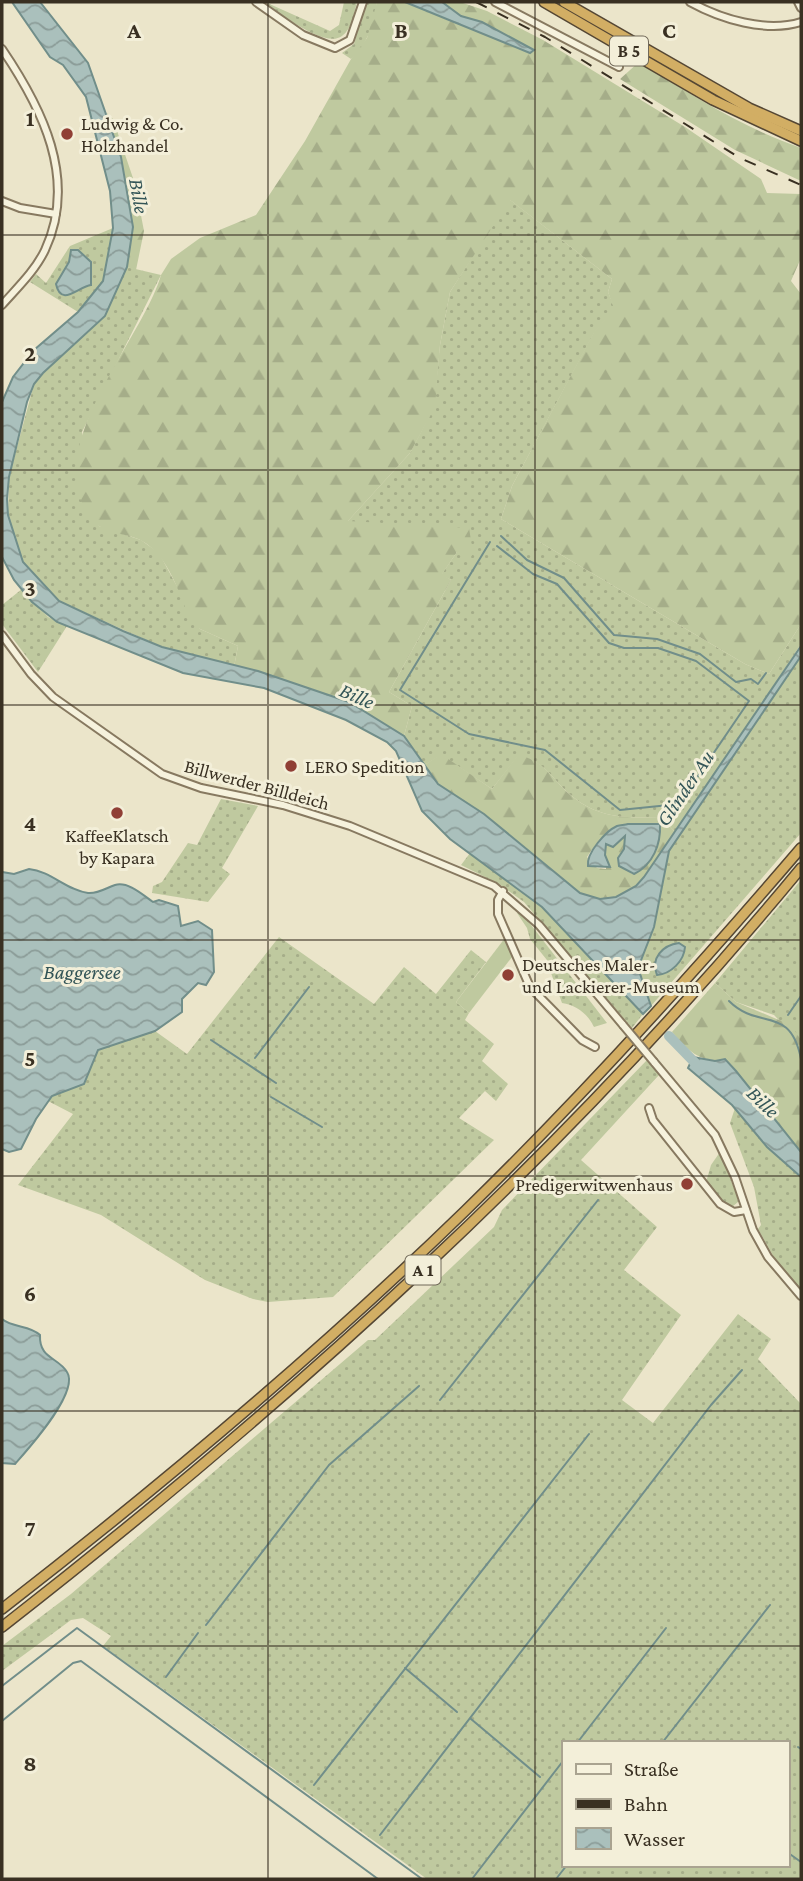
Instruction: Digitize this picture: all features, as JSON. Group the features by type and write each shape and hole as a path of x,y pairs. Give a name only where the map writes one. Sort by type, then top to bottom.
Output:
{"highway":[{"name":"B 5","path":"544,2 713,100 801,141"},
{"name":"B 5","path":"564,2 749,108 801,131"},
{"name":"A 1","path":"2,1609 230,1426 456,1219 625,1046 801,848"},
{"name":"A 1","path":"2,1627 242,1433 434,1259 647,1046 801,868"}],"street":[{"path":"256,2 303,35 335,48 350,40 363,2"},
{"path":"495,2 619,67"},
{"path":"690,2 735,20 775,25 801,22"},
{"path":"2,49 20,77 55,152 58,183 55,214 45,251 2,305"},
{"path":"2,201 55,214"},
{"name":"Billwerder Billdeich","path":"2,635 31,674 53,697 161,773 199,787 283,805 351,827 474,876 503,891 539,925 715,1135 733,1171 746,1210 768,1257 801,1296"},
{"path":"503,891 498,900 498,914 530,987 582,1040 595,1047"},
{"path":"649,1108 653,1120 720,1204 734,1212 746,1210"}],"green space":[{"path":"265,2 330,31 339,25 344,2 357,2 348,29 342,36 334,39 302,28"},
{"path":"366,2 377,2 374,17 366,40 351,59 342,53 354,44"},
{"path":"377,2 460,2 487,11 543,40 685,127 761,179 767,193 801,194 801,258 791,281 801,294 801,624 769,674 745,664 501,519 512,486 594,332 614,309 608,292 612,279 510,200 450,292 440,345 435,407 410,453 348,521 469,528 473,553 470,559 457,552 442,574 451,580 389,692 412,706 404,736 349,702 258,671 234,667 238,646 200,629 191,621 172,576 159,556 137,538 102,528 80,497 76,467 83,434 97,400 150,302 161,275 171,259 200,238 256,215 305,141 351,59 367,38"},
{"path":"639,62 738,121 801,148 801,181 735,150 620,79"},
{"path":"107,113 113,119 135,184 144,231 136,270 127,267 131,225 128,189"},
{"path":"509,199 612,279 608,292 615,309 594,333 512,486 501,519 745,664 769,674 801,624 801,644 676,833 661,817 615,816 594,810 573,797 536,762 518,756 492,789 441,755 423,766 404,736 412,706 389,692 451,580 441,575 457,552 473,553 347,522 410,453 434,407 440,345 450,292"},
{"path":"113,228 103,281 78,312 30,282 36,274 46,283 70,246"},
{"path":"127,267 161,275 82,432 99,526 141,540 159,553 200,629 238,646 234,667 162,647 59,601 23,562 8,515 9,477 34,384 58,357 105,316"},
{"path":"22,589 48,617 67,626 38,672 2,624 2,605"},
{"path":"801,656 801,833 651,1006 638,969 654,927 669,851"},
{"path":"441,754 492,789 518,755 543,767 573,797 594,810 615,816 661,817 676,833 645,884 614,903 581,900 438,785 423,766","holes":["631,824 660,825 653,853 644,865 632,874 624,868 619,855 624,849 626,836 606,844 606,869 597,868 587,857 601,840 618,829"]},
{"path":"221,799 258,806 222,868 230,874 208,902 152,893 153,886 162,882 188,843 197,845"},
{"path":"470,853 542,907 643,1014 632,1028 524,902 499,884 461,865"},
{"path":"801,880 801,1043 774,1015 736,1002 715,983"},
{"path":"521,912 607,1023 594,1027 581,1011 562,1003 551,973 555,970 530,939 527,928 517,913"},
{"path":"279,937 374,1004 404,967 436,994 471,950 486,962 456,1002 469,1013 465,1020 494,1044 482,1061 508,1084 496,1101 485,1091 459,1118 494,1140 333,1297 268,1302 253,1299 205,1280 101,1215 18,1185 73,1114 48,1101 52,1096 84,1084 98,1050 155,1031 187,1054"},
{"path":"505,938 512,957 469,1013 456,1002"},
{"path":"715,983 736,1002 791,1025 801,1040 801,1152 725,1059 709,1059 695,1054 672,1032"},
{"path":"647,1060 659,1075 581,1160 657,1227 624,1270 681,1315 622,1400 653,1423 738,1314 771,1339 758,1359 801,1404 801,1879 427,1879 103,1646 111,1636 83,1618 71,1620 2,1671 2,1646 71,1594 368,1340 375,1340 494,1227 502,1210"},
{"path":"735,1108 767,1147 801,1177 801,1290 775,1259 758,1229 761,1225 754,1187 730,1123"},
{"path":"720,1152 737,1196 738,1202 732,1207 722,1202 706,1182 711,1165"}],"water":[{"path":"12,2 40,2 88,63 121,157 133,227 127,267 105,316 34,384 9,477 8,515 23,562 59,601 162,647 258,671 349,702 404,736 438,784 484,814 580,893 600,899 616,897 636,886 644,877 801,646 801,656 669,851 654,927 638,968 651,1006 643,1014 542,907 450,839 422,811 396,751 387,742 346,720 264,688 183,673 57,622 32,602 14,580 2,557 2,402 13,377 34,350 78,312 103,281 113,228 110,191 86,97 63,65 50,57"},
{"path":"405,2 442,2 461,16 482,22 534,50 530,53"},
{"path":"71,250 78,250 91,262 91,285 66,295 58,291 56,284 69,262"},
{"path":"660,824 657,846 646,865 634,874 619,866 618,858 624,849 625,836 613,847 606,844 605,855 610,867 588,866 590,855 602,837 617,826"},
{"name":"Baggersee","path":"29,869 88,893 120,884 135,889 153,902 159,900 178,906 181,926 198,921 212,930 214,972 206,985 198,983 182,999 182,1012 155,1031 98,1050 84,1084 52,1096 36,1119 21,1149 9,1152 2,1149 2,872 14,874"},
{"path":"679,943 685,947 679,962 667,972 657,975 655,963 659,953 668,946"},
{"path":"693,1057 715,1061 725,1059 736,1071 801,1152 801,1177 767,1147 732,1105 688,1068"},
{"path":"2,1319 40,1335 43,1349 63,1367 69,1381 60,1406 51,1420 15,1464 2,1463"}],"waterway":[{"path":"501,536 527,560 564,578 614,635 657,639 700,654 736,682 751,679 758,684 766,673"},
{"name":"Glinder Au","path":"490,542 400,690 469,734 545,750 620,810 679,804 749,701 696,661 658,648 624,648 609,643 557,584 533,574 497,546"},
{"path":"255,1058 309,987"},
{"path":"788,1015 801,996"},
{"path":"729,1001 751,1015 781,1024 796,1042 801,1059"},
{"name":"Bille","path":"669,1036 701,1069"},
{"path":"211,1040 276,1083"},
{"path":"271,1097 322,1127"},
{"path":"440,1400 598,1200"},
{"path":"380,1835 711,1405 742,1370"},
{"path":"206,1625 329,1465 419,1386"},
{"path":"314,1785 589,1434"},
{"path":"664,1741 770,1605"},
{"path":"2,1686 77,1628 422,1879"},
{"path":"579,1741 666,1628"},
{"path":"166,1677 198,1633"},
{"path":"2,1721 73,1663 81,1661 378,1879"},
{"path":"405,1668 457,1712"},
{"path":"471,1719 540,1777"},
{"path":"472,1879 562,1762"},
{"path":"789,1853 801,1862"},
{"path":"556,1879 565,1867"}],"railway":[{"path":"476,2 545,37 740,158 801,185"}],"place":[{"name":"Ludwig & Co. Holzhandel","path":"67,134"},
{"name":"LERO Spedition","path":"291,766"},
{"name":"KaffeeKlatsch by Kapara","path":"117,813"},
{"name":"Deutsches Maler- und Lackierer-Museum","path":"508,975"},
{"name":"Predigerwitwenhaus","path":"687,1184"}]}
